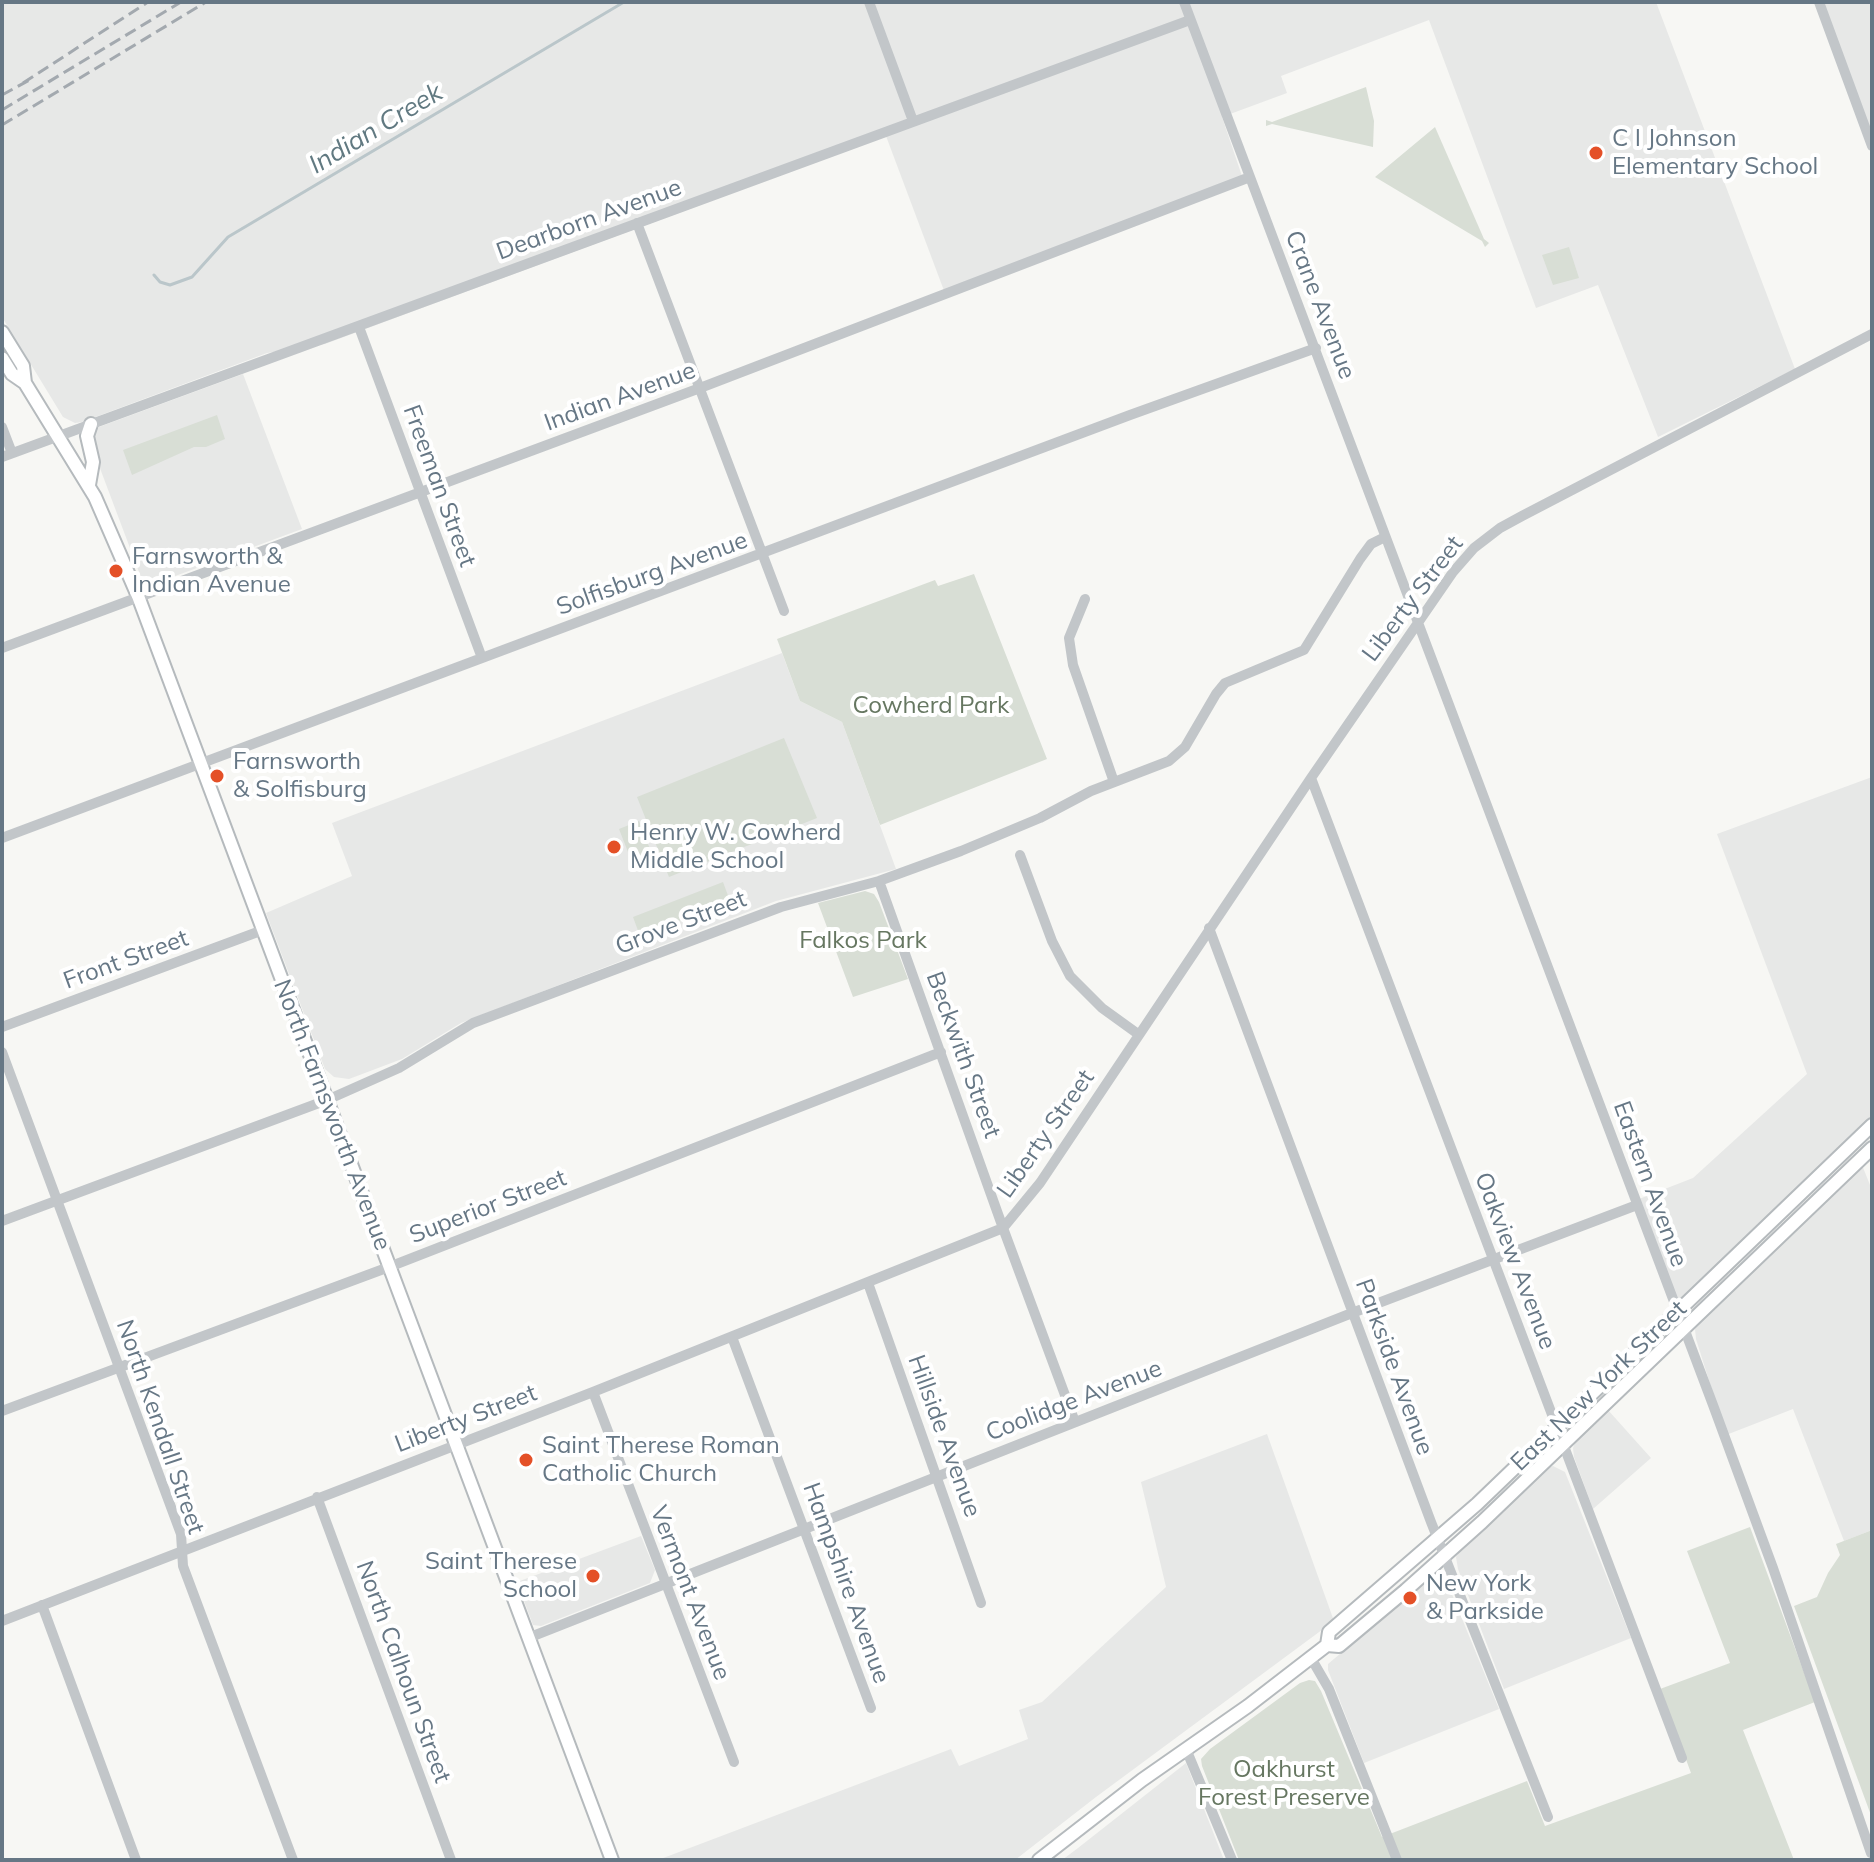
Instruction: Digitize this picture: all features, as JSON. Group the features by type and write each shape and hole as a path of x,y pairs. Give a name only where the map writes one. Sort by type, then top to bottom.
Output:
{"main road":[{"name":"North Farnsworth Avenue","path":"3,333 23,366 25,383"},
{"name":"North Farnsworth Avenue","path":"2,358 12,374 25,383 89,485 138,596 612,1860"},
{"path":"89,485 93,462 87,436 91,424"},
{"name":"East New York Street","path":"1039,1860 1327,1645 1329,1632 1438,1540 1872,1125"},
{"name":"East New York Street","path":"1327,1645 1339,1646 1444,1557 1872,1148"}],"street":[{"path":"869,2 913,121"},
{"name":"Crane Avenue","path":"1184,2 1419,621"},
{"path":"1819,2 1872,146"},
{"name":"Dearborn Avenue","path":"7,455 1190,20"},
{"name":"Indian Avenue","path":"2,648 700,388 1250,177"},
{"path":"637,223 784,611"},
{"name":"Freeman Street","path":"359,327 482,658"},
{"name":"Liberty Street","path":"2,1621 593,1392 1003,1228 1040,1183 1311,778 1419,621 1474,548 1500,528 1872,334"},
{"name":"Solfisburg Avenue","path":"2,838 1316,348"},
{"path":"2,427 7,455"},
{"name":"Grove Street","path":"2,1221 327,1100 399,1068 473,1023 781,907 879,881 1040,818 1114,782 1169,761 1185,747 1225,683 1304,650 1360,559 1371,544 1385,537"},
{"path":"1085,599 1069,638 1073,665 1114,782"},
{"name":"Eastern Avenue","path":"1419,621 1773,1568 1871,1853"},
{"name":"Oakview Avenue","path":"1311,778 1682,1758"},
{"path":"1020,855 1052,941 1070,976 1102,1008 1138,1034"},
{"name":"Beckwith Street","path":"879,881 1075,1422"},
{"name":"Parkside Avenue","path":"1209,928 1444,1557 1548,1817"},
{"name":"Front Street","path":"2,1027 263,930"},
{"name":"North Kendall Street","path":"2,1052 181,1534 183,1566 293,1860"},
{"name":"Superior Street","path":"2,1411 389,1267 941,1052"},
{"name":"Coolidge Avenue","path":"528,1638 1352,1313 1637,1205"},
{"name":"Hillside Avenue","path":"868,1283 981,1603"},
{"name":"Hampshire Avenue","path":"732,1337 871,1708"},
{"name":"Vermont Avenue","path":"593,1392 734,1762"},
{"name":"North Calhoun Street","path":"317,1497 451,1860"},
{"path":"42,1605 136,1860"},
{"path":"1311,1658 1329,1689 1397,1860"},
{"path":"1186,1749 1232,1860"}],"shaded area":[{"path":"2,2 1656,2 1795,369 1658,437 1598,285 1536,308 1429,20 1281,76 1287,93 1222,117 1244,182 946,296 886,136 325,344 267,353 75,423 63,417 2,317"},
{"path":"1821,2 1872,2 1872,139"},
{"path":"243,374 302,529 151,585 146,584 92,447 93,434 99,427"},
{"name":"Henry W. Cowherd Middle School","path":"782,653 800,701 842,722 896,869 776,901 461,1023 402,1059 349,1079 334,1077 325,1069 266,913 352,876 332,823"},
{"path":"1872,777 1872,1117 1679,1303 1639,1199 1693,1178 1807,1074 1717,834"},
{"path":"1862,1165 1872,1190 1872,1530 1844,1541 1793,1409 1726,1435 1695,1329"},
{"path":"1608,1410 1651,1458 1593,1509 1573,1448 1576,1440"},
{"path":"1267,1434 1334,1621 1015,1860 658,1860 951,1749 959,1766 1028,1739 1019,1710 1042,1702 1166,1587 1141,1482"},
{"path":"1553,1466 1565,1472 1631,1638 1504,1689 1456,1557 1545,1469"},
{"name":"Saint Therese School","path":"641,1536 655,1570 650,1583 541,1626 533,1625 517,1582"},
{"path":"1434,1577 1447,1582 1499,1709 1364,1763 1328,1664"},
{"path":"1186,1763 1224,1860 1062,1860 1078,1848"}],"green space":[{"path":"1366,87 1374,121 1373,147 1272,124 1266,126 1266,120 1272,122"},
{"path":"1435,127 1484,239 1489,243 1485,247 1482,241 1375,177"},
{"path":"1569,247 1579,278 1553,285 1542,255"},
{"path":"217,415 225,439 206,447 194,447 132,475 123,450"},
{"name":"Cowherd Park","path":"974,574 1047,759 880,825 842,722 800,701 777,639 935,580 938,586"},
{"path":"784,738 817,818 669,877 637,797"},
{"path":"639,821 655,862 635,870 619,829"},
{"path":"723,882 730,901 640,936 633,917"},
{"name":"Falkos Park","path":"865,891 874,894 879,902 908,979 853,997 818,903"},
{"name":"Oakhurst Forest Preserve","path":"1750,1527 1815,1702 1743,1730 1794,1860 1239,1860 1201,1759 1210,1749 1300,1683 1309,1680 1315,1681 1321,1691 1382,1837 1527,1781 1545,1826 1691,1773 1660,1689 1730,1663 1687,1551"},
{"path":"1872,1530 1872,1818 1794,1606 1817,1597 1840,1555 1836,1544"}],"waterway":[{"name":"Indian Creek","path":"154,275 160,282 170,285 192,277 228,237 624,2"}],"railway":[{"path":"23,83 148,2"},
{"path":"2,110 181,2"},
{"path":"2,125 206,2"},
{"path":"2,95 33,78"}],"place":[{"name":"C I Johnson Elementary School","path":"1596,153"},
{"name":"Farnsworth & Indian Avenue","path":"116,571"},
{"name":"Farnsworth & Solfisburg","path":"217,776"},
{"name":"Henry W. Cowherd Middle School","path":"614,847"},
{"name":"Saint Therese Roman Catholic Church","path":"526,1460"},
{"name":"Saint Therese School","path":"593,1576"},
{"name":"New York & Parkside","path":"1410,1598"}]}
